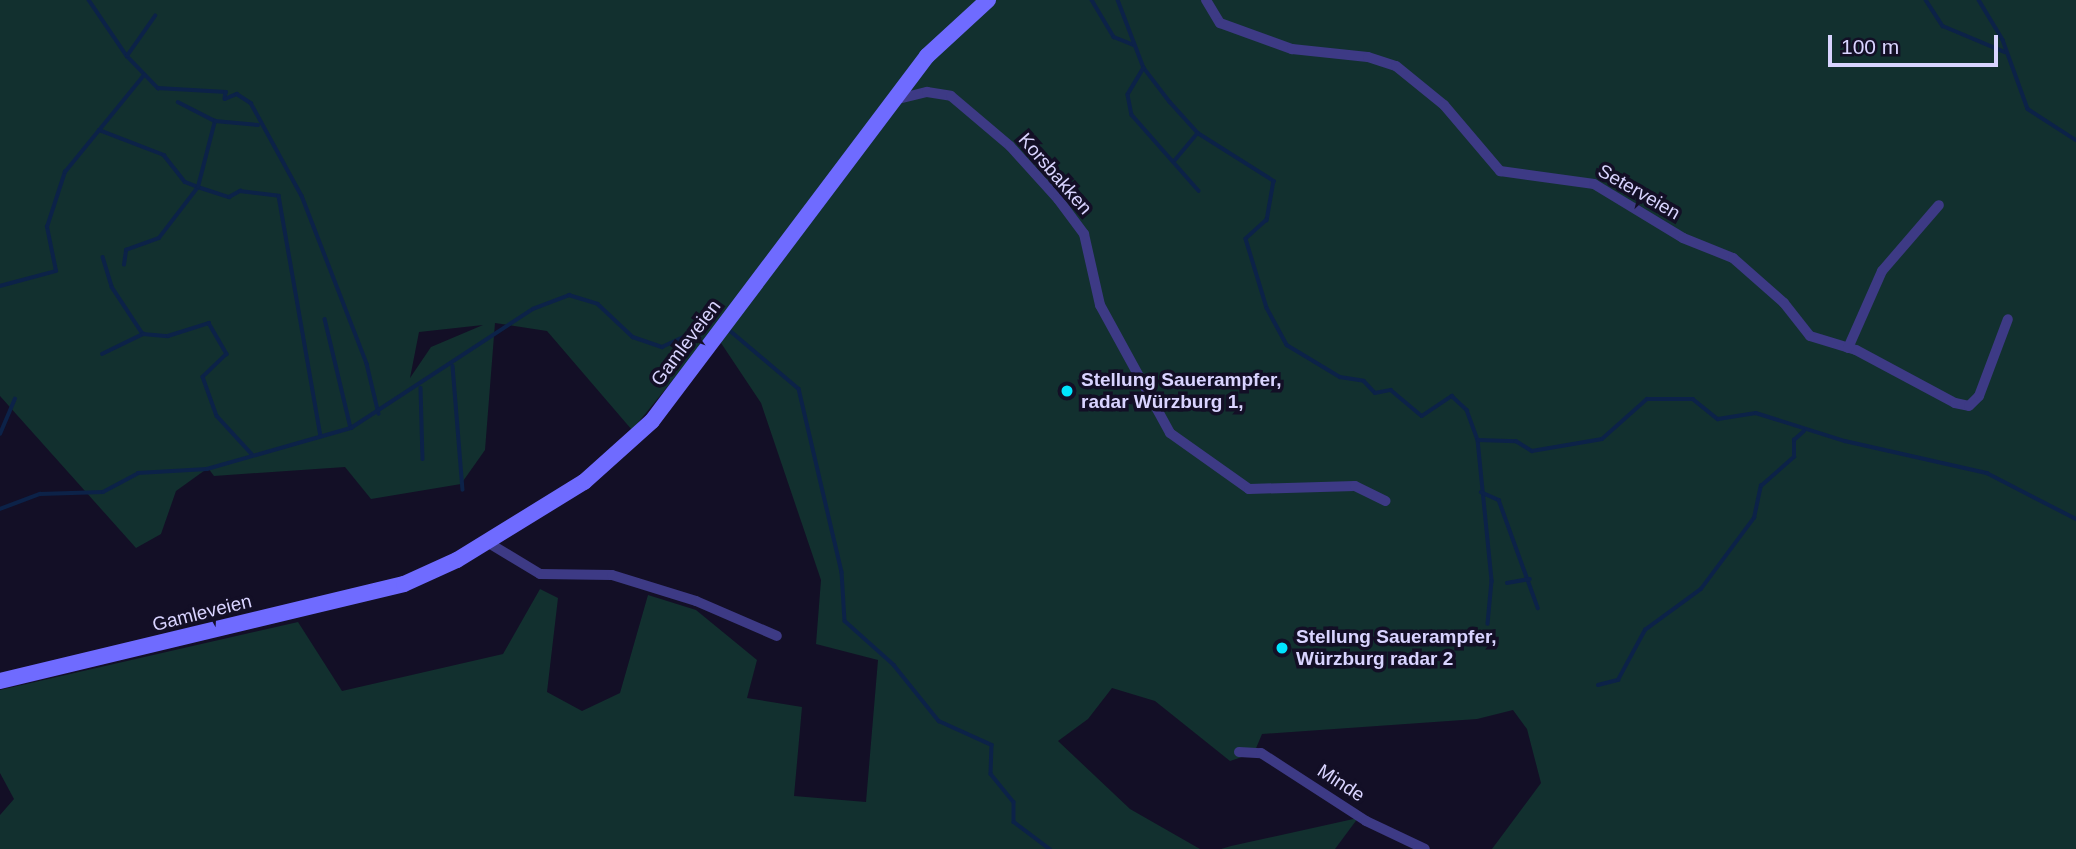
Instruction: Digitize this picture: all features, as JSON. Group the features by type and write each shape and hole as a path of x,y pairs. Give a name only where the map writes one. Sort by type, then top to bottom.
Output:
{"main road":[{"name":"Gamleveien","path":"0,681 392,588 487,542 599,472 652,421 927,56 988,0"}],"street":[{"name":"Seterveien","path":"1206,0 1220,23 1292,49 1368,57 1396,66 1444,105 1500,171 1594,184 1683,238 1733,258 1784,303 1810,336 1848,348 1969,406 1979,396 2008,319"},
{"name":"Korsbakken","path":"894,100 928,92 951,96 1010,146 1058,199 1084,234 1100,306 1170,433 1249,489 1355,486 1385,501"},
{"path":"1848,348 1882,271 1939,205"},
{"path":"487,542 540,574 612,575 696,601 777,636"},
{"name":"Minde","path":"1239,752 1261,753 1366,821 1425,849"}],"green space":[{"path":"0,0 2076,0 2076,849 1492,849 1541,783 1527,729 1513,710 1477,719 1262,734 1254,753 1230,761 1155,701 1112,688 1088,719 1058,741 1130,809 1200,849 0,849 0,815 14,799 0,773 0,690 298,622 342,691 503,654 540,589 558,598 547,692 582,711 620,693 648,595 696,610 757,660 747,698 802,707 794,796 866,802 878,660 816,644 821,580 761,403 713,331 632,430 547,331 495,323 485,450 461,484 371,499 345,467 214,476 208,468 176,491 161,534 136,548 0,396","holes":["483,325 431,347 410,378 419,332"]},
{"path":"1358,818 1335,849 1221,849 1231,846"}],"waterway":[{"path":"89,0 127,56 158,88 226,92 225,99 237,94 251,103 302,196 367,364 379,414"},
{"path":"1092,0 1114,37 1134,45"},
{"path":"1118,0 1144,68 1170,102 1198,133 1274,181 1267,220 1246,239 1267,308 1287,345 1340,377 1364,381 1375,393 1391,390 1422,416 1452,396 1467,410 1478,440 1492,581 1488,624"},
{"path":"1926,0 1943,26 2005,52"},
{"path":"1979,0 2003,40 2028,109 2076,140"},
{"path":"127,56 155,16"},
{"path":"1144,68 1128,95 1132,115 1199,191"},
{"path":"0,286 56,271 47,227 65,172 144,75"},
{"path":"178,102 215,121"},
{"path":"124,265 126,250 159,238 198,187 215,121 258,125"},
{"path":"99,130 164,155 185,182 198,187 229,197 240,191 279,196 321,436"},
{"path":"1175,160 1198,133"},
{"path":"103,257 112,287 143,334"},
{"path":"0,509 40,494 103,492 138,473 207,469 351,428 533,309 569,295 598,304 633,337 662,347 686,336"},
{"path":"325,319 351,428"},
{"path":"102,354 143,334 168,336 209,323 227,354 203,377 217,416 252,454"},
{"path":"727,328 799,389 842,572 845,621 894,665 939,721 992,745 991,774 1014,802 1014,822 1050,849"},
{"path":"453,366 463,490"},
{"path":"421,388 423,459"},
{"path":"0,434 15,399"},
{"path":"1478,440 1516,441 1532,451 1602,439 1647,399 1693,399 1718,419 1756,413 1845,441 1987,473 2076,519"},
{"path":"1598,685 1618,680 1645,630 1701,589 1754,518 1761,486 1794,457 1794,440 1804,431"},
{"path":"1481,492 1499,500 1538,608"},
{"path":"1507,583 1530,579"}],"place":[{"name":"Stellung Sauerampfer, radar Würzburg 1,","path":"1067,391"},
{"name":"Stellung Sauerampfer, Würzburg radar 2","path":"1282,648"}]}
